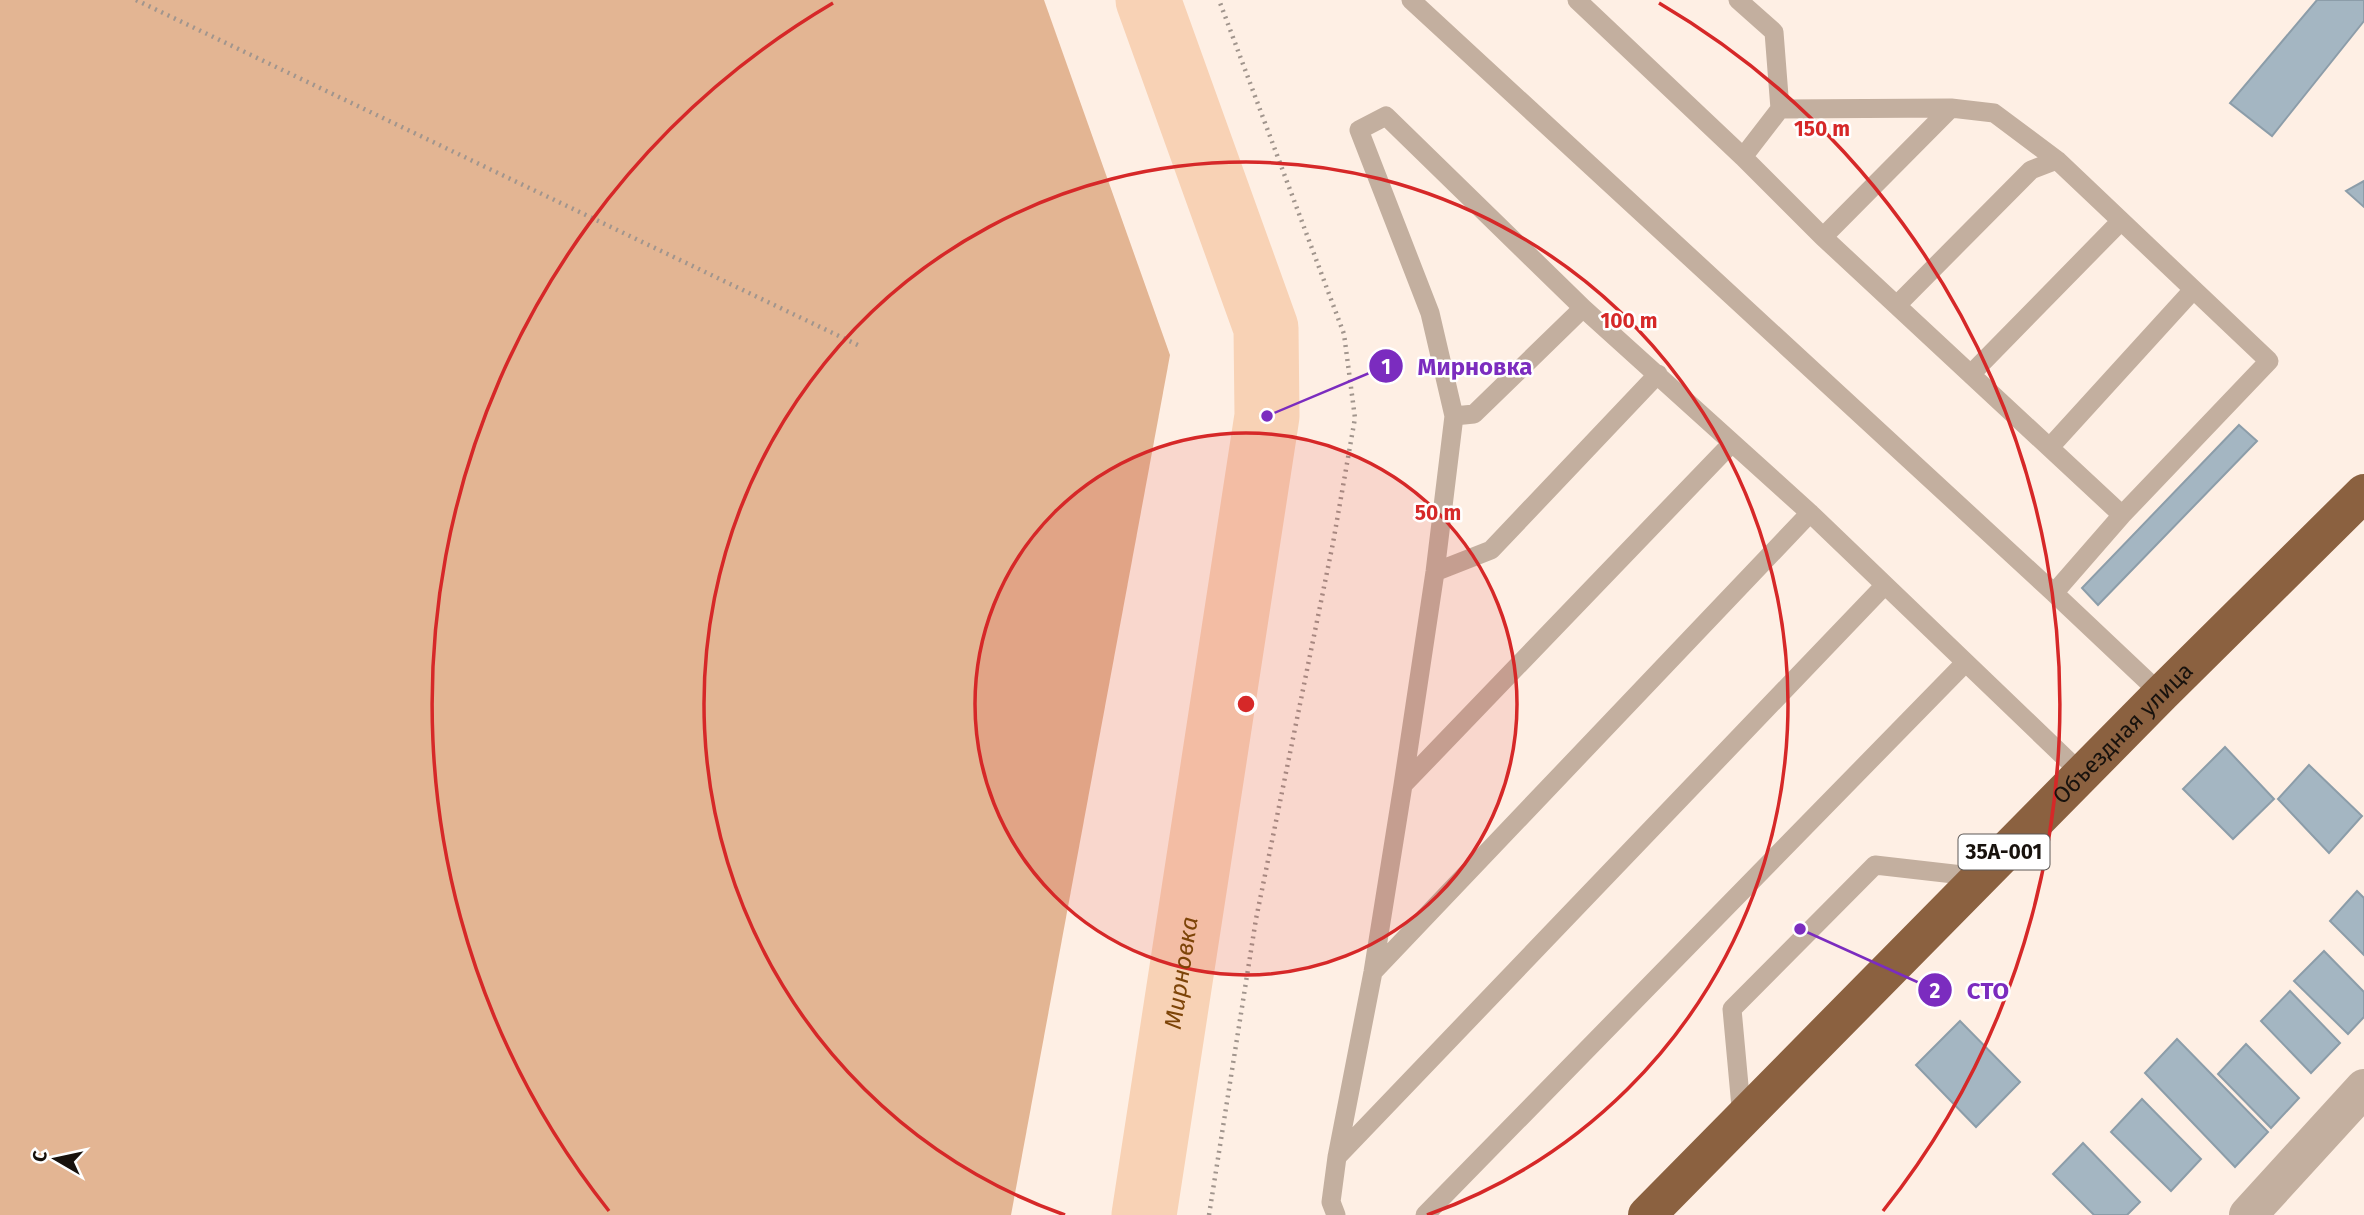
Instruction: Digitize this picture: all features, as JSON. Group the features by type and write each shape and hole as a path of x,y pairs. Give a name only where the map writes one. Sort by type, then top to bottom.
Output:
{"highway":[{"name":"Объездная улица","path":"1647,1215 2364,492"}],"street":[{"path":"2248,1215 2364,1088"}],"lane":[{"path":"1411,0 2161,694"},
{"path":"1577,0 2122,515"},
{"path":"1738,0 1774,32 1780,108 1743,157"},
{"path":"1780,108 1951,108 1994,113 2057,160 2269,361 2122,515 2054,593"},
{"path":"1824,236 1951,108"},
{"path":"1336,1215 1331,1202 1337,1157 1373,972 1403,785 1454,416 1430,313 1359,130 1387,116 1583,308 1810,513 2082,774"},
{"path":"1898,304 2031,170 2057,160"},
{"path":"1971,374 2120,222"},
{"path":"2050,447 2193,290"},
{"path":"1454,416 1474,414 1583,308"},
{"path":"1434,572 1491,550 1658,374"},
{"path":"1403,785 1732,443"},
{"path":"1373,972 1810,513"},
{"path":"1337,1157 1885,585"},
{"path":"1425,1215 1965,663"},
{"path":"1742,1119 1732,1009 1875,865 1980,877"}],"path":[{"path":"136,0 862,347"},
{"path":"1209,1215 1256,919 1333,543 1355,418 1344,334 1219,0"}],"shaded area":[{"path":"0,0 1044,0 1170,355 1011,1215 0,1215"}],"building":[{"path":"2317,0 2364,0 2364,21 2272,136 2230,103"},
{"path":"2364,181 2364,207 2346,191"},
{"path":"2239,425 2257,441 2098,605 2082,588"},
{"path":"2225,747 2274,799 2233,839 2183,789"},
{"path":"2309,765 2362,816 2329,853 2278,799"},
{"path":"2357,891 2364,898 2364,955 2330,921"},
{"path":"2324,951 2364,992 2364,1017 2348,1034 2294,981"},
{"path":"2290,991 2340,1043 2311,1073 2261,1021"},
{"path":"1960,1021 2020,1082 1976,1127 1916,1065"},
{"path":"2177,1039 2268,1132 2235,1167 2145,1073"},
{"path":"2246,1044 2299,1098 2271,1128 2218,1074"},
{"path":"2142,1099 2201,1159 2171,1191 2111,1132"},
{"path":"2083,1143 2140,1202 2127,1215 2094,1215 2053,1174"}],"waterway":[{"name":"Мирновка","path":"1144,1215 1267,416 1266,328 1148,0"}],"place":[{"name":"Мирновка","path":"1267,416"},
{"name":"СТО","path":"1800,929"}]}
